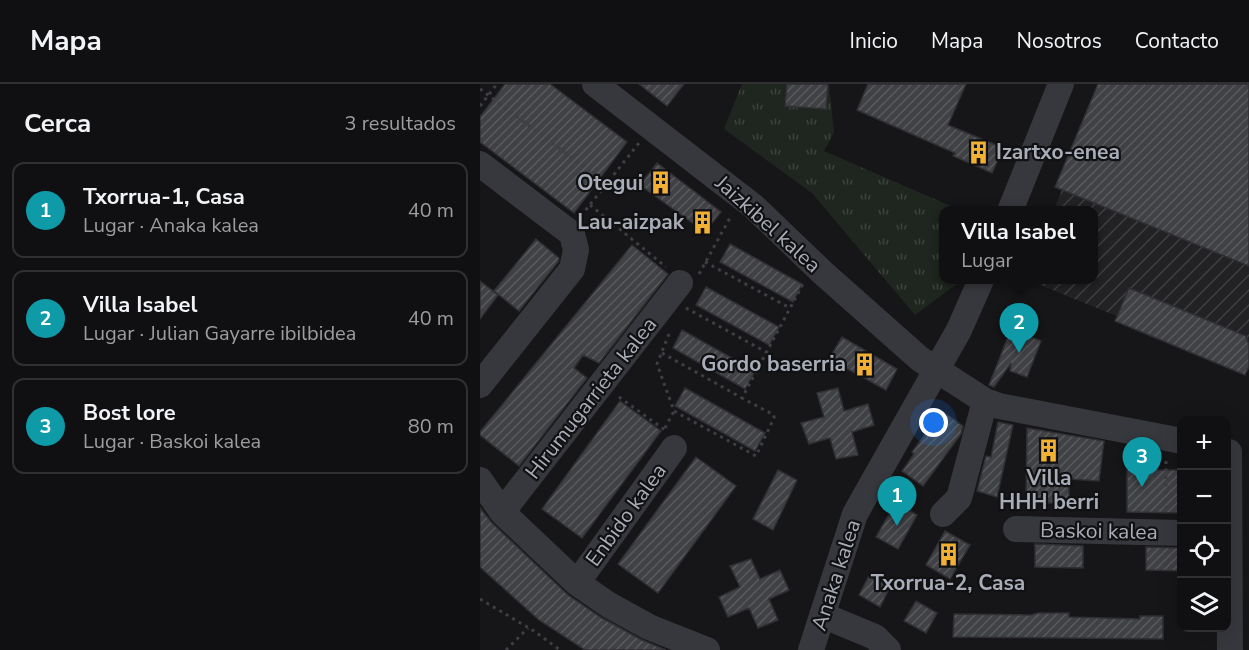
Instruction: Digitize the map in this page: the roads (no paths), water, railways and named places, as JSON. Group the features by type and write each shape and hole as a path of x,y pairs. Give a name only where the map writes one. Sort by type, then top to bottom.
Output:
{"street":[{"name":"Jaizkibel kalea","path":"595,84 753,206 823,273 920,359 985,401 1174,450"},
{"path":"1012,206 1061,84"},
{"path":"480,164 572,234 576,250 572,270 480,385"},
{"name":"Hirumugarrieta kalea","path":"502,512 681,283"},
{"name":"Anaka kalea","path":"811,650 855,514 959,330 979,284"},
{"path":"943,514 959,498 985,401"},
{"name":"Enbido kalea","path":"577,583 674,448"},
{"path":"1229,524 1235,454"},
{"path":"480,480 502,512 577,583 609,605 649,627 699,649"},
{"name":"Baskoi kalea","path":"1016,529 1174,532"},
{"path":"1229,578 1230,650"},
{"path":"822,615 874,637 888,650"}],"place":[{"name":"Izartxo-enea","path":"978,152"},
{"name":"Otegui","path":"661,183"},
{"name":"Lau-aizpak","path":"702,222"},
{"name":"Villa Isabel","path":"1019,353"},
{"name":"Gordo baserria","path":"864,364"},
{"name":"Villa HHH berri","path":"1049,450"},
{"name":"Bost lore","path":"1142,487"},
{"name":"Txorrua-1, Casa","path":"897,526"},
{"name":"Txorrua-2, Casa","path":"948,555"}]}
